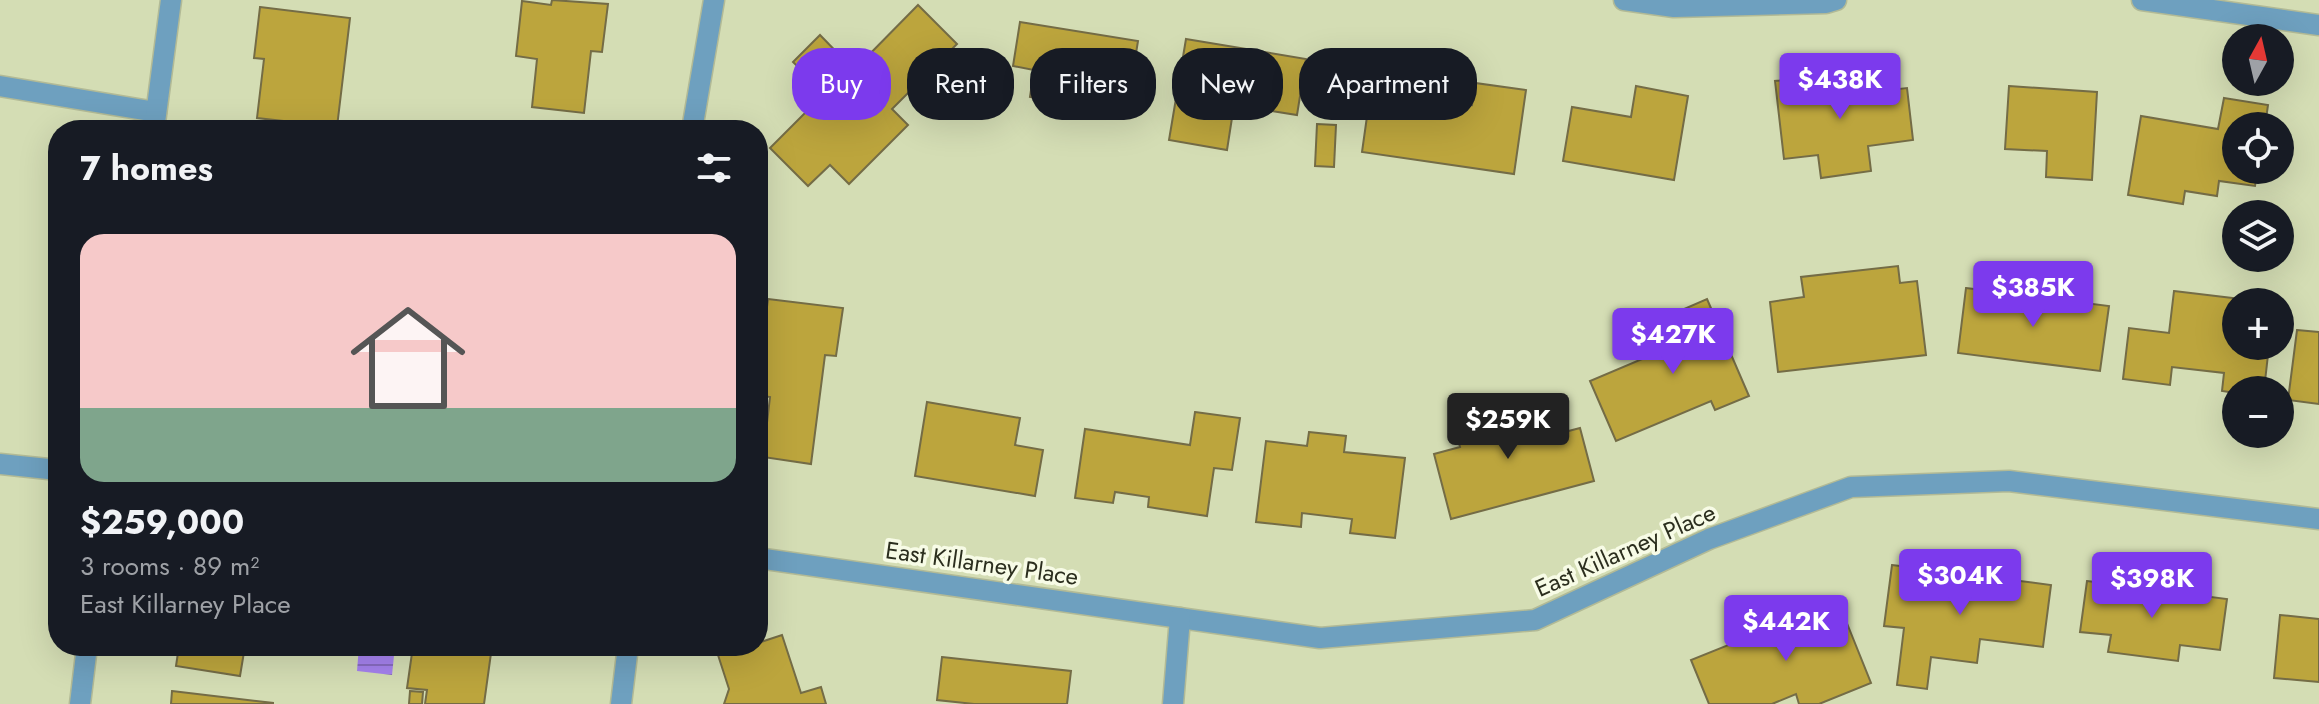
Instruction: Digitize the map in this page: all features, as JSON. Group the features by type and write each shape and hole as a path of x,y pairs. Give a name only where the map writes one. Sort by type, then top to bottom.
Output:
{"street":[{"path":"155,120 171,0"},
{"path":"694,120 714,0"},
{"path":"1624,0 1674,7 1826,3 1836,0"},
{"path":"2142,0 2319,25"},
{"path":"0,86 151,120"},
{"path":"0,464 48,469"},
{"name":"East Killarney Place","path":"768,559 1320,638 1535,620 1709,539 1851,487 2009,481 2319,519"},
{"path":"1173,704 1180,618"},
{"path":"80,704 86,656"},
{"path":"621,704 627,656"}],"shaded area":[{"path":"358,656 394,656 392,675 357,671"}],"building":[{"path":"552,0 608,4 602,52 591,51 584,113 532,107 537,59 516,56 522,1 551,5"},
{"path":"918,5 957,44 953,48 907,48 907,94 892,109 908,125 849,184 830,165 808,186 770,148 798,120 891,120 891,48 876,48"},
{"path":"260,7 350,18 338,120 257,118 264,59 254,58"},
{"path":"1020,22 1138,41 1137,48 1030,48 1030,69 1014,66"},
{"path":"820,35 833,48 807,48"},
{"path":"1186,39 1240,48 1184,48"},
{"path":"1283,55 1299,58 1297,115 1283,113"},
{"path":"1861,71 1864,93 1907,88 1913,140 1868,146 1871,171 1821,178 1818,155 1784,159 1775,81"},
{"path":"1477,83 1526,90 1514,174 1362,152 1367,120 1477,120"},
{"path":"1636,86 1688,96 1674,180 1563,161 1572,107 1631,117"},
{"path":"2009,86 2097,92 2092,180 2046,177 2047,151 2005,149"},
{"path":"2224,98 2268,105 2267,112 2222,112 2222,181 2219,181 2217,196 2185,191 2183,204 2128,195 2141,116 2218,129"},
{"path":"1172,120 1232,120 1227,150 1169,140"},
{"path":"1317,124 1336,125 1334,167 1315,166"},
{"path":"1898,266 1900,283 1917,281 1926,355 1778,372 1770,302 1804,297 1801,277"},
{"path":"1966,288 2109,306 2100,371 1958,353"},
{"path":"2174,291 2222,297 2222,360 2267,360 2266,376 2224,376 2224,373 2172,367 2170,385 2123,379 2129,328 2169,333"},
{"path":"768,299 843,308 836,356 825,355 811,464 768,458"},
{"path":"1707,299 1749,396 1715,410 1711,401 1616,441 1590,381 1673,346 1661,319"},
{"path":"2297,330 2319,332 2319,404 2294,401 2294,376 2291,376"},
{"path":"1527,401 1538,439 1580,428 1594,481 1451,519 1434,454 1460,447 1453,421"},
{"path":"927,402 1020,418 1015,445 1043,450 1035,496 915,476"},
{"path":"1195,412 1240,418 1232,470 1214,468 1207,516 1148,507 1149,497 1115,492 1113,503 1075,498 1085,429 1190,445"},
{"path":"1309,432 1346,436 1344,452 1405,458 1395,538 1350,533 1352,519 1302,513 1301,527 1256,522 1266,441 1307,446"},
{"path":"1892,565 2051,585 2043,647 1980,639 1977,663 1931,657 1927,689 1897,685 1904,628 1884,626"},
{"path":"2087,581 2227,599 2220,650 2180,645 2178,661 2108,652 2111,635 2080,632"},
{"path":"1838,601 1871,683 1819,704 1799,704 1796,694 1772,704 1709,704 1691,660"},
{"path":"2280,615 2319,619 2319,682 2274,678"},
{"path":"782,635 801,693 821,687 826,704 724,704 729,689 718,656 768,656 768,640"},
{"path":"178,656 243,656 240,676 176,666"},
{"path":"412,656 491,656 484,704 425,704 427,690 407,688"},
{"path":"942,657 1071,671 1067,704 974,704 937,700"},
{"path":"172,691 273,703 273,704 171,704"},
{"path":"410,691 423,692 422,704 409,704"}]}
